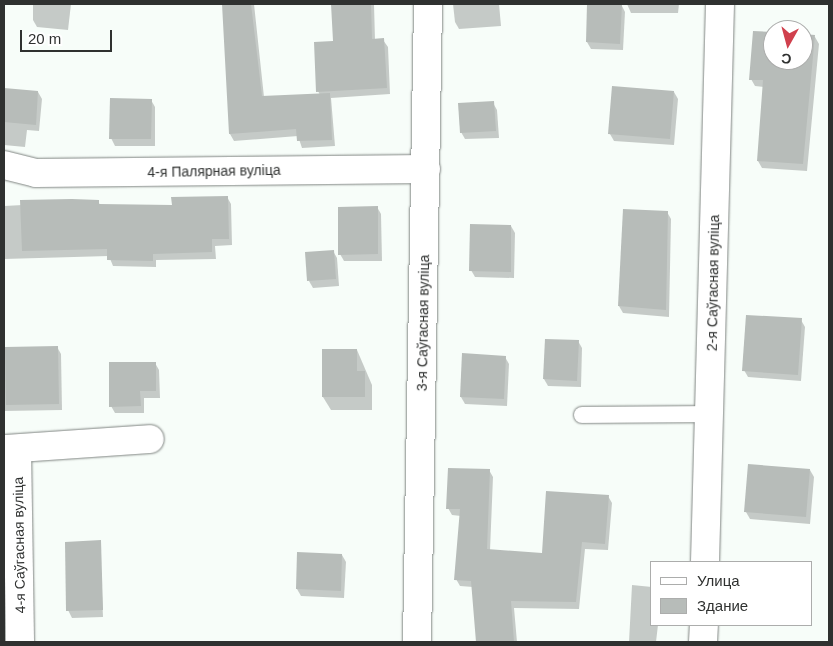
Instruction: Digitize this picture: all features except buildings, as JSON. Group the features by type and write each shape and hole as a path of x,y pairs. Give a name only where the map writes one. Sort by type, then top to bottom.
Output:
{"street":[{"name":"3-я Саўгасная вуліца","path":"417,642 428,4"},
{"name":"2-я Саўгасная вуліца","path":"705,561 720,4"},
{"name":"4-я Палярная вуліца","path":"4,165 36,173 426,169"},
{"path":"10,449 150,439"},
{"name":"4-я Саўгасная вуліца","path":"10,449 20,642"},
{"path":"703,642 704,626"}],"lane":[{"path":"582,415 710,414"}]}
